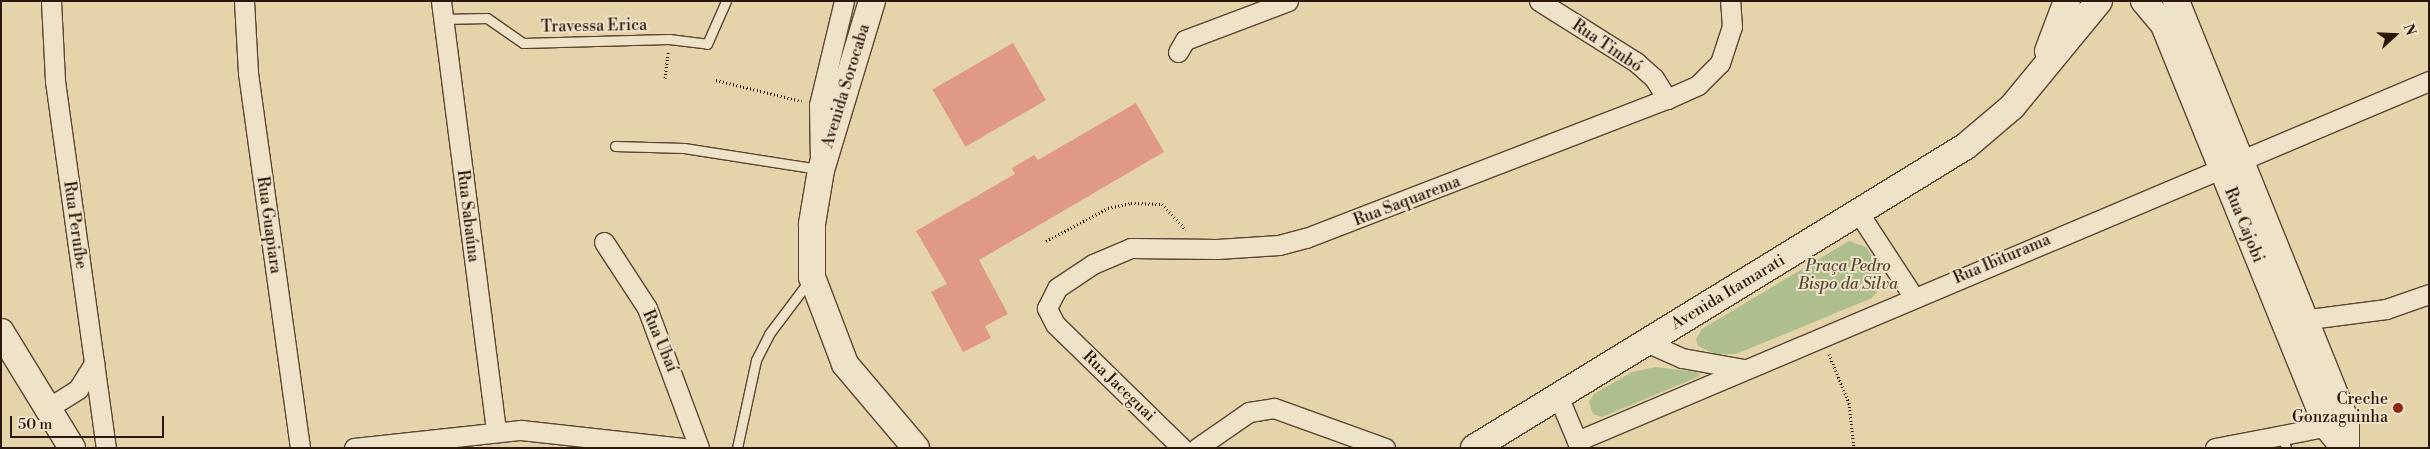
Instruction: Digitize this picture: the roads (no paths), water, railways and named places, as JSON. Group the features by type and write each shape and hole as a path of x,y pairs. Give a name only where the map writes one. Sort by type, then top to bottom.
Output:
{"main road":[{"name":"Avenida Sorocaba","path":"872,1 820,170 812,224 812,277 838,350 888,417 916,448"},
{"name":"Avenida Itamarati","path":"2041,68 2067,1"},
{"name":"Avenida Itamarati","path":"1474,448 1858,212 1990,127 2099,1"},
{"name":"Rua Cajobi","path":"2144,1 2164,25 2230,163 2346,448"},
{"name":"Rua Cajobi","path":"2176,1 2230,163"},
{"path":"1,332 72,448"},
{"name":"Avenida Sorocaba","path":"888,417 899,448"}],"street":[{"name":"Rua Peruíbe","path":"51,1 55,80 106,448"},
{"name":"Rua Guapiara","path":"244,1 248,73 300,448"},
{"name":"Avenida Sorocaba","path":"820,170 819,105 844,1"},
{"path":"1178,52 1185,40 1288,1"},
{"name":"Rua Timbó","path":"1539,1 1636,62 1654,78 1667,99"},
{"name":"Rua Saquarema","path":"1055,324 1048,300 1093,264 1131,248 1279,245 1306,238 1667,99 1698,85 1720,63 1732,27 1730,1"},
{"name":"Rua Sabaúna","path":"441,10 496,431"},
{"name":"Rua Ibiturama","path":"1579,444 1821,334 2429,81"},
{"path":"1858,212 1913,296"},
{"name":"Rua Ubaí","path":"604,242 647,308 699,448"},
{"path":"2294,321 2386,309 2429,294"},
{"name":"Rua Jaceguai","path":"1055,324 1182,448"},
{"path":"1646,342 1682,358 1744,369"},
{"path":"48,408 78,389 94,363"},
{"path":"1558,396 1579,444"},
{"path":"1197,448 1249,412 1274,408 1385,448"},
{"path":"2215,448 2285,442 2337,425"},
{"path":"354,448 496,431 683,448"}],"lane":[{"name":"Travessa Erica","path":"441,10 487,18 523,43 669,40 707,44 726,1"},
{"path":"615,146 684,148 820,170"},
{"path":"737,448 756,360 768,334 812,277"}],"place":[{"name":"Creche Gonzaguinha","path":"2398,408"}],"park label":[{"name":"Praça Pedro Bispo da Silva","path":"1848,275"}]}
